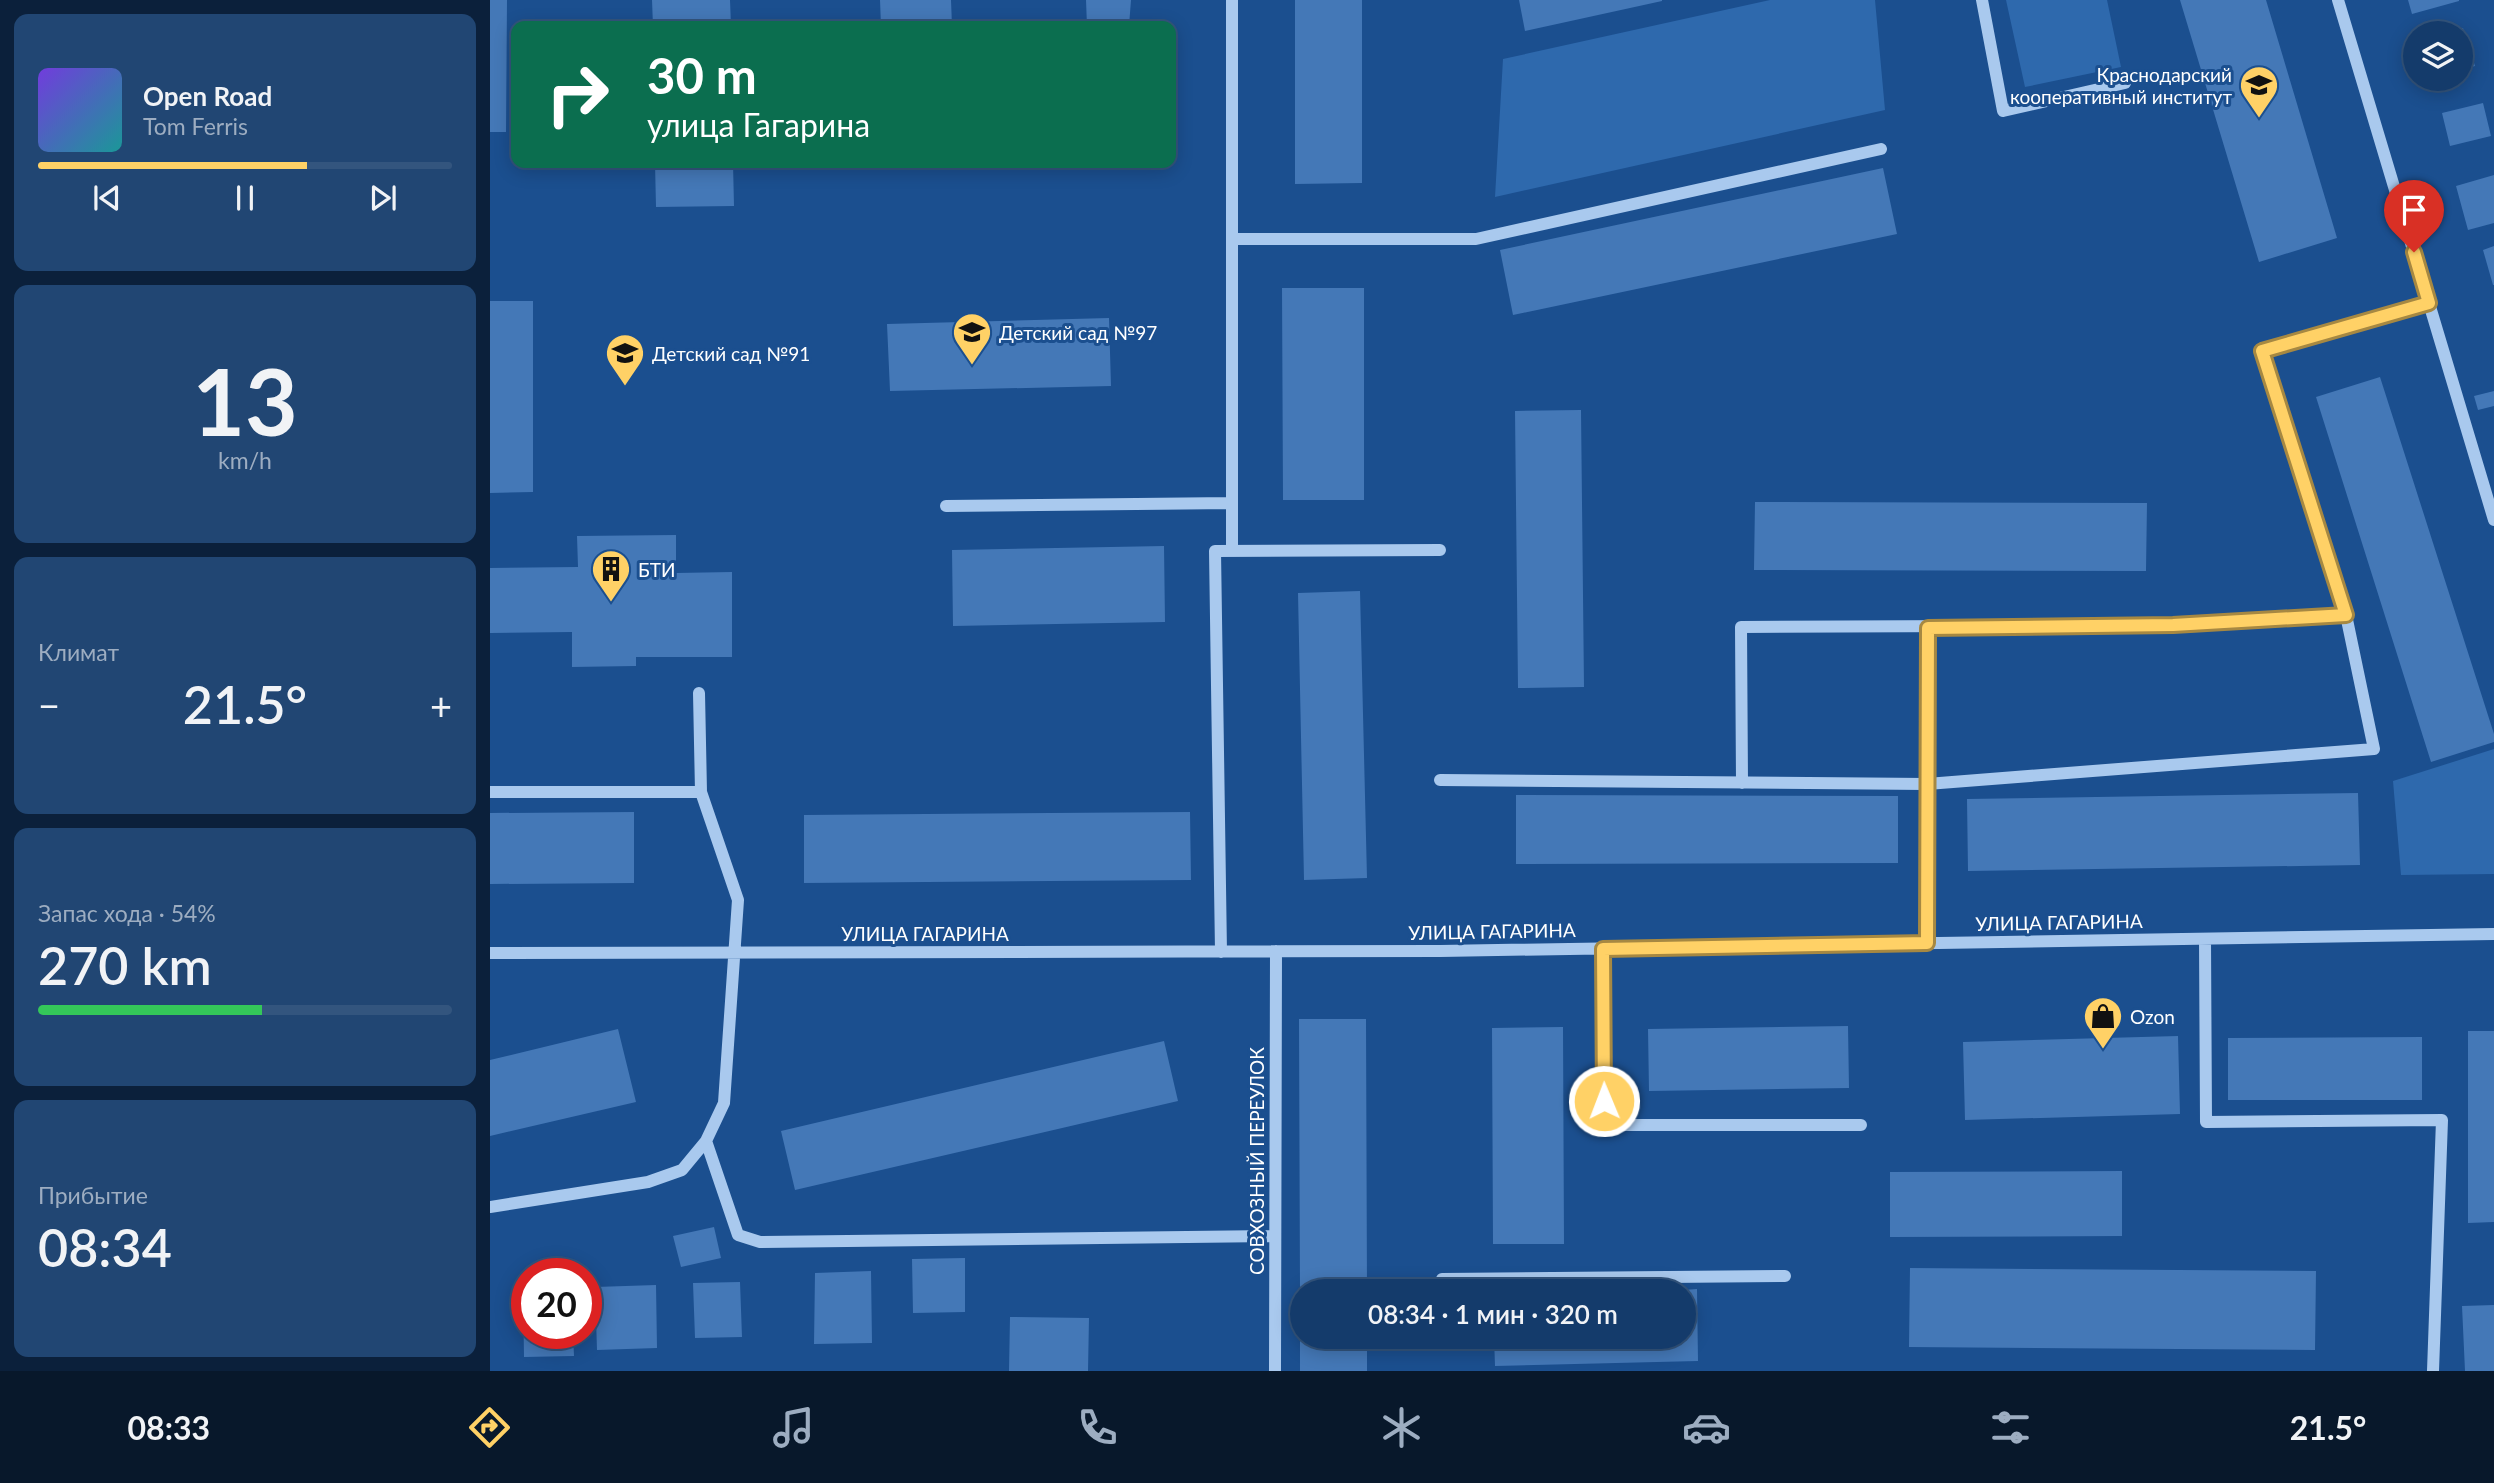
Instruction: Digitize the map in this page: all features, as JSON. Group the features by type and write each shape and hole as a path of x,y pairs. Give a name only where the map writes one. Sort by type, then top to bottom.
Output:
{"street":[{"path":"1232,0 1232,551"},
{"path":"1982,0 2003,111 2125,82"},
{"path":"2338,0 2494,520"},
{"path":"1232,239 1476,239 1881,149"},
{"path":"1440,780 1927,784 2374,749 2346,615 2262,351 2429,303"},
{"path":"946,506 1232,503"},
{"path":"1221,952 1215,551 1440,550"},
{"path":"1742,783 1741,627 2173,625 2346,615"},
{"path":"1927,943 1928,628"},
{"path":"490,1207 648,1182 682,1170 706,1142 724,1104 738,900 701,792 699,693"},
{"path":"490,792 701,792"},
{"name":"УЛИЦА ГАГАРИНА","path":"490,953 1440,951 2494,934"},
{"path":"2205,939 2206,1122 2442,1120 2433,1371"},
{"path":"1603,949 1604,1125 1861,1125"},
{"name":"СОВХОЗНЫЙ ПЕРЕУЛОК","path":"1275,1371 1276,951"},
{"path":"706,1142 737,1235 760,1242 1275,1236"},
{"path":"1442,1279 1785,1276"}],"shaded area":[{"path":"1770,0 1875,0 1885,110 1495,197 1503,59"},
{"path":"2006,0 2107,0 2121,67 2025,87"},
{"path":"2494,749 2494,874 2401,875 2393,781"}],"building":[{"path":"490,0 507,0 506,132 490,132"},
{"path":"652,0 730,0 731,21 653,21"},
{"path":"880,0 951,0 952,21 881,21"},
{"path":"1086,0 1131,0 1129,21 1087,21"},
{"path":"1295,0 1362,0 1362,183 1295,184"},
{"path":"1519,0 1662,0 1662,1 1525,31"},
{"name":"Краснодарский кооперативный институт","path":"2180,0 2266,0 2337,238 2259,262"},
{"path":"2408,0 2459,0 2459,1 2412,14"},
{"path":"2483,103 2491,136 2450,146 2442,113"},
{"path":"655,168 733,168 734,206 656,207"},
{"path":"1883,168 1897,234 1513,315 1500,250"},
{"path":"2494,175 2494,223 2468,230 2456,186"},
{"path":"2494,246 2494,285 2493,285 2483,250"},
{"path":"1282,288 1364,288 1364,500 1283,500"},
{"path":"490,301 533,301 533,492 490,493"},
{"path":"1109,318 1111,386 890,391 887,324"},
{"path":"2380,377 2494,734 2494,742 2431,762 2316,397"},
{"path":"2494,391 2494,406 2478,410 2474,396"},
{"path":"1581,410 1584,687 1518,688 1515,411"},
{"path":"1755,502 2147,503 2146,571 1754,570"},
{"name":"БТИ","path":"676,535 676,573 732,572 732,657 636,657 636,666 572,667 572,632 490,633 490,568 578,567 577,536"},
{"path":"1164,546 1165,622 953,626 952,550"},
{"path":"1360,591 1367,878 1304,880 1298,593"},
{"path":"2358,793 2360,865 1968,871 1967,799"},
{"path":"1516,795 1898,796 1898,863 1516,864"},
{"path":"634,812 634,883 490,884 490,813"},
{"path":"1190,812 1191,880 804,883 804,815"},
{"path":"1299,1019 1366,1019 1367,1279 1300,1279"},
{"path":"1848,1026 1849,1088 1649,1091 1648,1029"},
{"path":"1563,1027 1564,1244 1493,1244 1492,1028"},
{"path":"618,1029 636,1102 490,1136 490,1060"},
{"path":"2468,1031 2494,1031 2494,1222 2468,1223"},
{"path":"2178,1036 2180,1114 1965,1120 1963,1042"},
{"path":"2422,1037 2422,1100 2228,1100 2228,1038"},
{"path":"1164,1041 1178,1101 795,1190 781,1131"},
{"path":"2122,1171 2122,1236 1890,1237 1890,1172"},
{"path":"714,1227 721,1258 681,1267 673,1236"},
{"path":"965,1258 965,1312 913,1313 912,1259"},
{"path":"1910,1268 2316,1271 2315,1350 1909,1347"},
{"path":"871,1271 872,1343 814,1344 815,1273"},
{"path":"740,1282 742,1337 695,1338 693,1283"},
{"path":"656,1285 657,1348 597,1350 602,1349 602,1287"},
{"path":"1696,1289 1698,1361 1495,1366 1494,1349 1696,1349"},
{"path":"2494,1305 2494,1371 2465,1371 2462,1306"},
{"path":"1010,1317 1089,1318 1088,1371 1009,1371"},
{"path":"524,1349 574,1349 574,1356 524,1357"},
{"path":"1300,1349 1367,1349 1367,1371 1300,1371"}],"place":[{"name":"Краснодарский кооперативный институт","path":"2259,119"},
{"name":"Детский сад №97","path":"972,366"},
{"name":"Детский сад №91","path":"625,387"},
{"name":"БТИ","path":"611,603"},
{"name":"Ozon","path":"2103,1050"}],"route":[{"path":"1604,1101 1603,949 1927,943 1928,628 2173,625 2346,615 2262,351 2429,303 2414,252"}]}
